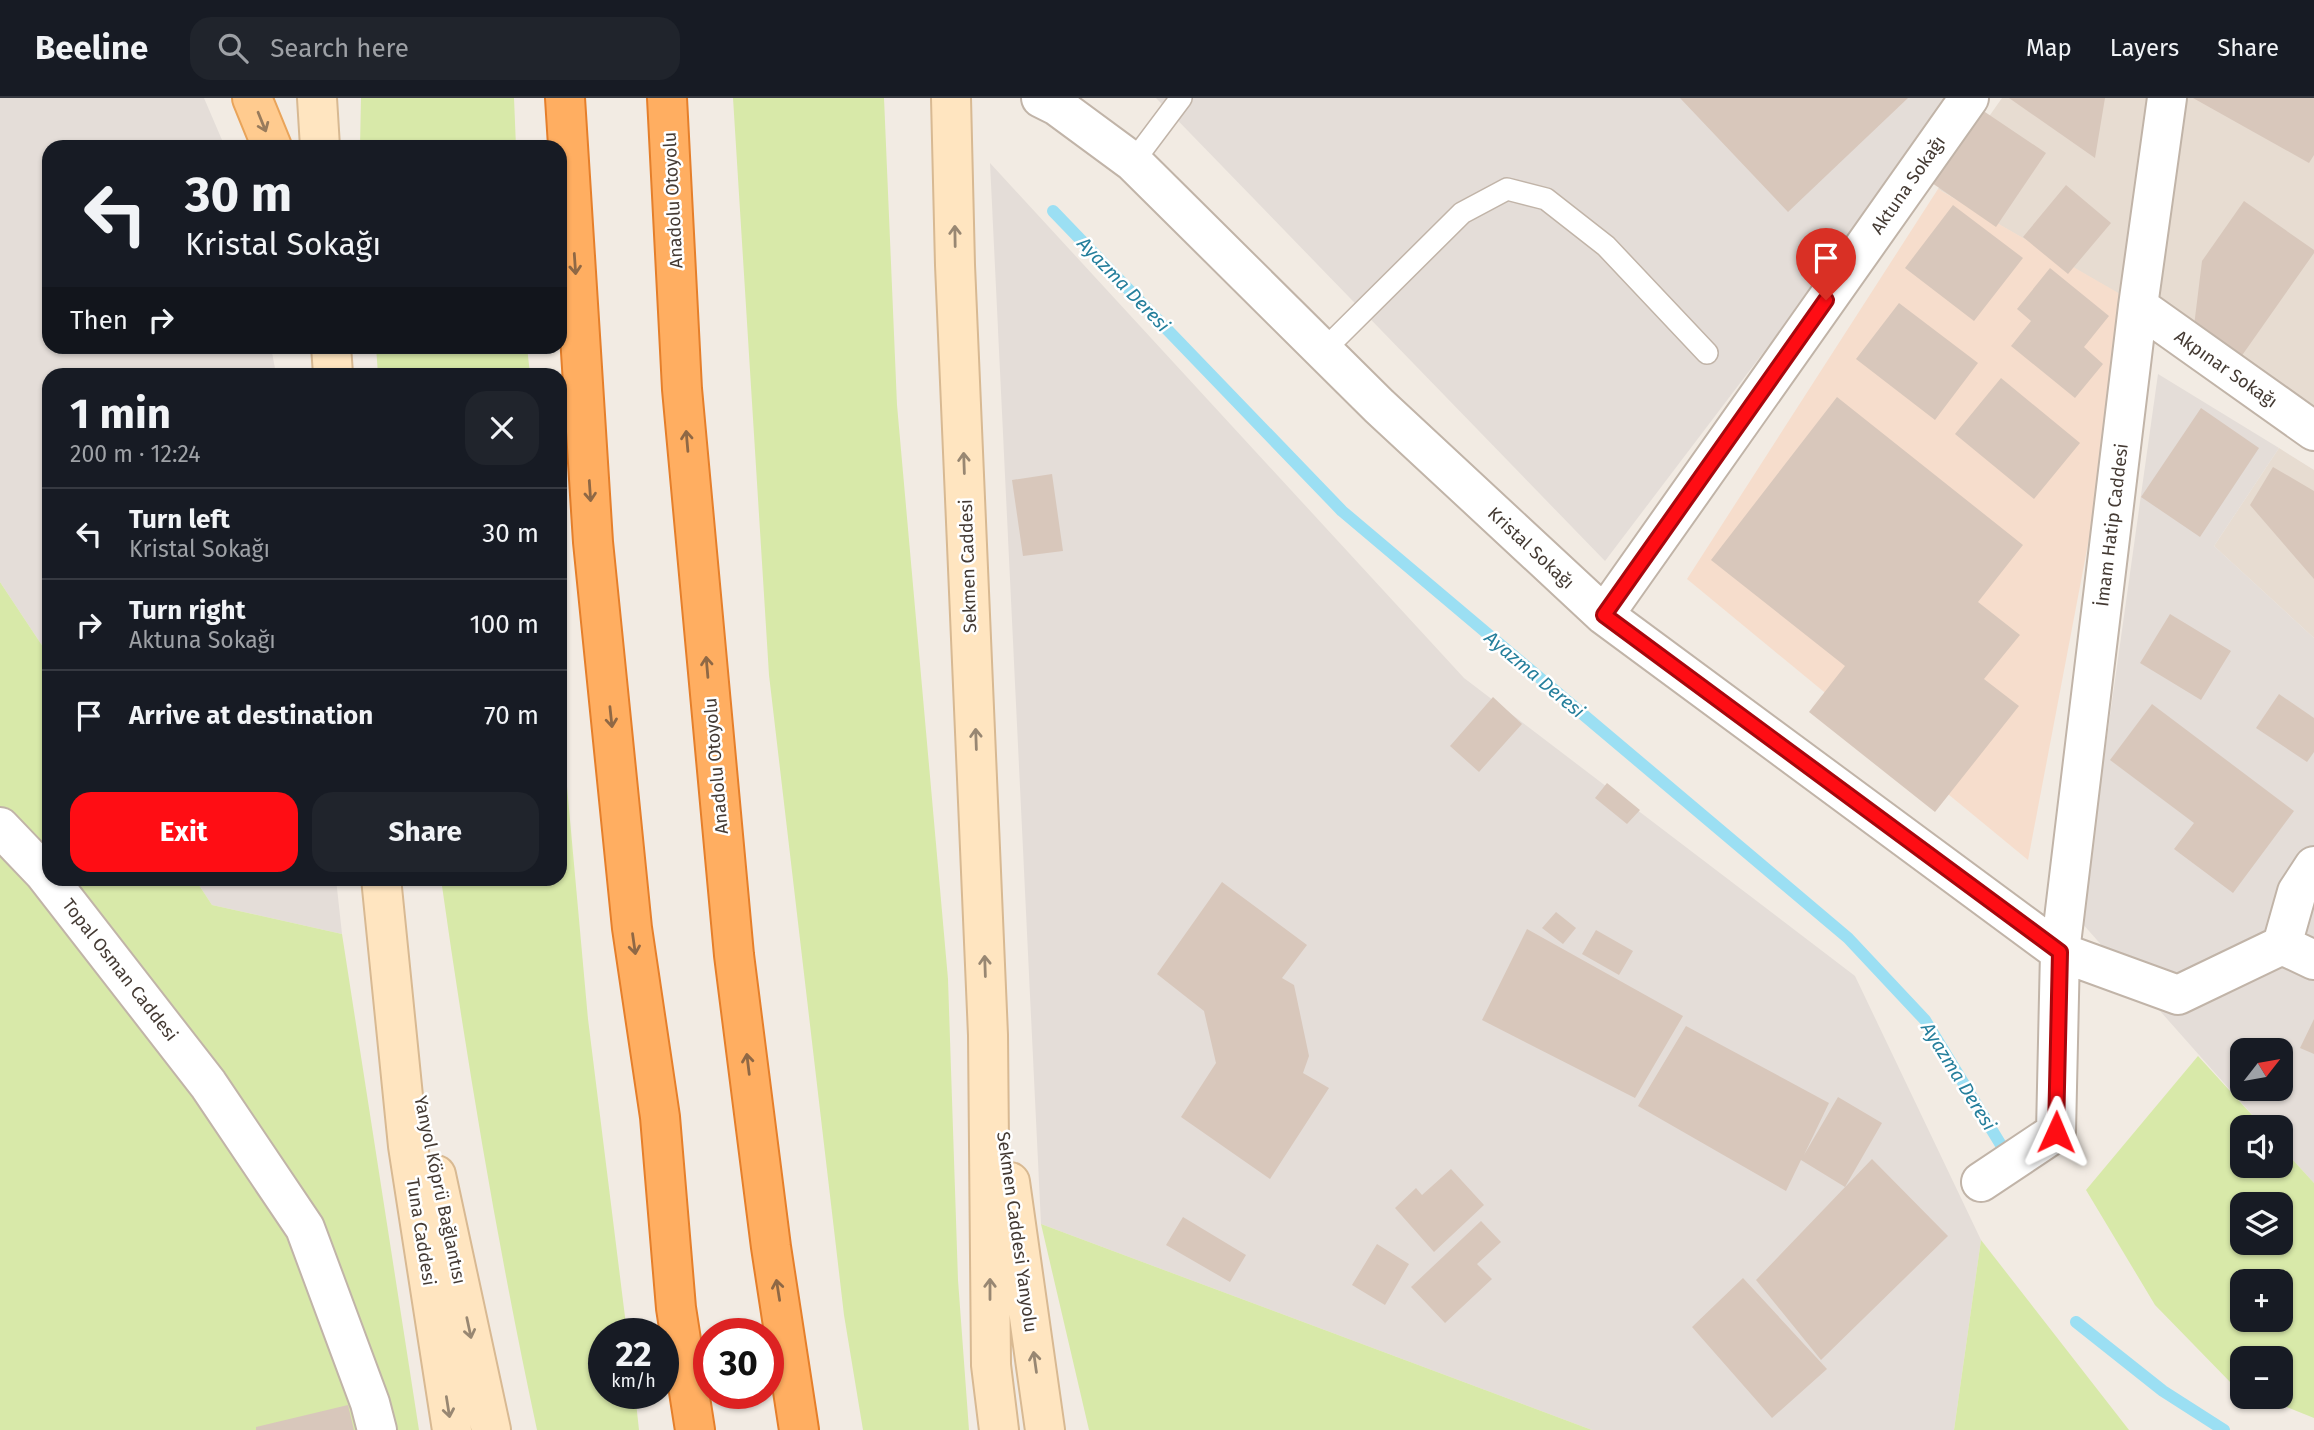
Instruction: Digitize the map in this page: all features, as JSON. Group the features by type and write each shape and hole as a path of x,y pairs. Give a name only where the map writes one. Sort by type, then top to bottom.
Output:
{"highway":[{"path":"565,98 593,542 632,928 660,1117 676,1308 695,1430"},
{"name":"Anadolu Otoyolu","path":"667,98 682,389 733,942 771,1247 799,1430"}],"main road":[{"path":"252,98 269,140"},
{"path":"317,98 320,140"},
{"name":"Sekmen Caddesi","path":"951,98 955,265 988,1035"},
{"path":"382,886 388,950"},
{"name":"Tuna Caddesi","path":"388,950 408,1146 452,1430"},
{"name":"Yanyol Köprü Bağlantısı","path":"388,950 491,1430"},
{"path":"988,1035 990,1365 999,1430"},
{"name":"Sekmen Caddesi Yanyolu","path":"988,1035 1045,1430"}],"street":[{"name":"Kristal Sokağı","path":"1041,98 1133,162 1379,406 1604,615 2060,952 2178,995 2298,953"},
{"name":"Aktuna Sokağı","path":"1604,615 1969,98"},
{"name":"İmam Hatip Caddesi","path":"1981,1182 2056,1132 2060,952 2138,306 2167,98"},
{"name":"Akpınar Sokağı","path":"2138,306 2314,431"},
{"name":"Topal Osman Caddesi","path":"0,827 42,871"},
{"path":"2298,953 2297,892 2314,866"},
{"name":"Topal Osman Caddesi","path":"54,886 208,1084 304,1228 370,1404 377,1430"}],"lane":[{"path":"1133,162 1181,98"},
{"path":"1324,351 1462,213 1507,189 1546,200 1606,246 1707,352"}],"shaded area":[{"path":"0,98 204,98 222,140 42,140 42,354 272,354 275,368 42,368 42,645 0,582"},
{"path":"1156,98 1948,98 1895,179 1605,561"},
{"path":"2002,98 2314,98 2314,412 2174,326 1938,189"},
{"path":"990,163 1464,678 1855,976 1981,1240 1954,1430 1592,1430 1041,1224"},
{"path":"1938,189 2134,302 2028,860 1687,579"},
{"path":"2158,374 2279,448 2214,546 2314,638 2314,1183 2293,1160 2293,1115 2252,1115 2240,1101 2293,1101 2293,1038 2230,1038 2230,1090 2081,922"},
{"path":"2279,448 2314,470 2314,638 2214,546"},
{"path":"200,886 337,886 342,934 212,905"}],"green space":[{"path":"361,98 514,98 516,140 360,140"},
{"path":"733,98 884,98 897,405 948,979 958,1280 969,1430 863,1430 844,1315 769,675"},
{"path":"377,354 528,354 529,368 378,368"},
{"path":"0,582 42,645 42,886 200,886 212,905 342,934 419,1430 0,1430"},
{"path":"567,786 588,1019 625,1318 588,1318 588,1409 637,1409 639,1430 537,1430 484,1155 442,886 567,886"},
{"path":"2198,1056 2230,1091 2230,1101 2239,1101 2252,1115 2230,1115 2230,1178 2293,1178 2293,1160 2314,1183 2314,1418 2292,1409 2293,1346 2230,1346 2230,1382 2155,1305 2086,1190"},
{"path":"1041,1224 1592,1430 1089,1430"},
{"path":"1981,1240 2129,1430 1954,1430"}],"building":[{"path":"1680,98 1908,98 1788,212"},
{"path":"2009,98 2105,98 2095,158"},
{"path":"2193,98 2314,98 2314,155 2309,163"},
{"path":"1982,110 2046,153 1996,227 1932,183"},
{"path":"2066,185 2111,223 2068,274 2023,237"},
{"path":"2244,201 2314,250 2314,253 2236,364 2193,334 2202,261"},
{"path":"1953,205 2023,258 1974,321 1905,268"},
{"path":"2050,268 2109,316 2084,347 2103,364 2075,398 2011,346 2031,321 2017,309"},
{"path":"1899,303 1978,363 1935,420 1856,359"},
{"path":"2001,378 2080,443 2034,499 1955,434"},
{"path":"1837,397 2023,545 1978,602 2020,635 1984,679 2019,706 1935,812 1809,712 1845,666 1711,560"},
{"path":"2201,408 2259,448 2200,537 2141,497"},
{"path":"2273,467 2314,491 2314,579 2250,505"},
{"path":"1052,474 1063,551 1023,556 1012,480"},
{"path":"2170,614 2231,651 2201,700 2140,663"},
{"path":"2279,694 2314,718 2314,752 2307,762 2256,728"},
{"path":"1493,697 1522,724 1479,772 1450,746"},
{"path":"2152,704 2294,811 2233,893 2174,849 2194,823 2110,760"},
{"path":"1607,783 1640,810 1627,824 1595,798"},
{"path":"1222,882 1307,945 1282,978 1294,985 1309,1056 1303,1073 1329,1088 1270,1179 1181,1117 1216,1063 1204,1011 1157,974"},
{"path":"1556,912 1576,928 1563,944 1542,928"},
{"path":"1527,929 1683,1016 1635,1098 1482,1020"},
{"path":"1596,930 1633,951 1619,975 1582,954"},
{"path":"2314,1019 2314,1054 2300,1048"},
{"path":"1686,1026 1829,1103 1804,1155 1838,1097 1882,1123 1845,1187 1801,1160 1786,1191 1638,1106"},
{"path":"1872,1159 1948,1236 1821,1360 1756,1280"},
{"path":"1451,1169 1484,1205 1434,1252 1395,1208 1416,1188 1422,1195"},
{"path":"1183,1217 1246,1255 1230,1282 1166,1245"},
{"path":"1481,1221 1501,1242 1477,1264 1492,1279 1445,1323 1411,1287"},
{"path":"1377,1244 1409,1264 1385,1305 1352,1285"},
{"path":"1743,1278 1827,1369 1772,1418 1692,1327"},
{"path":"348,1405 354,1430 256,1430 256,1427"}],"waterway":[{"name":"Ayazma Deresi","path":"1053,211 1342,511 1848,938 1925,1020 2001,1145"},
{"name":"Ayazma Deresi","path":"2076,1322 2163,1391 2224,1430"}],"route":[{"path":"1826,300 1604,615 2060,952 2056,1132"}]}
